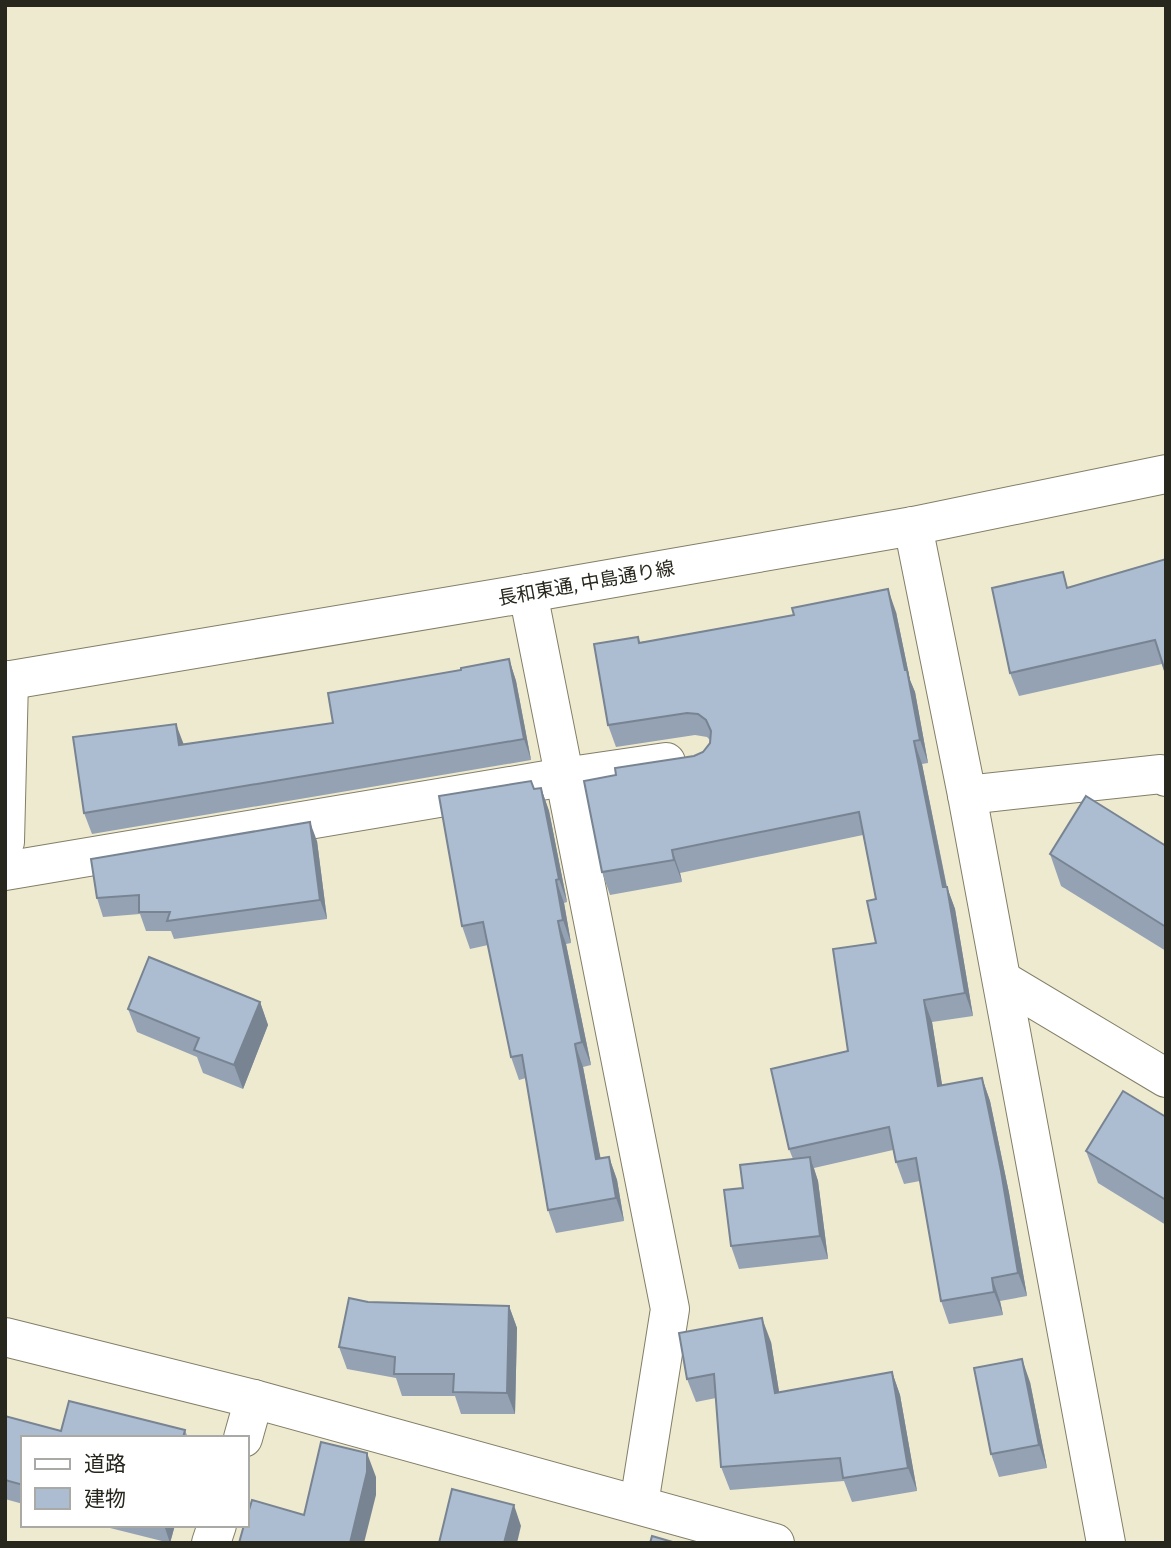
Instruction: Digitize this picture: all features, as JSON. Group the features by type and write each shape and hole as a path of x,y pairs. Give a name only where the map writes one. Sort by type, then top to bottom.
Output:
{"street":[{"name":"長和東通, 中島通り線","path":"7,680 913,526 1166,474"},
{"path":"913,526 967,795 1106,1543"},
{"path":"528,593 670,1309 639,1504"},
{"path":"5,842 7,680"},
{"path":"5,871 564,776 698,757"},
{"path":"967,795 1161,774 1166,777"},
{"path":"1002,980 1166,1078"},
{"path":"5,1337 254,1399 775,1543"},
{"path":"244,1436 254,1399"}],"building":[{"path":"1166,559 1166,674 1155,640 1010,673 992,588 1063,572 1067,588"},
{"path":"888,589 907,670 920,740 914,741 943,887 947,887 965,993 924,1000 938,1086 982,1078 1018,1273 992,1278 994,1292 941,1301 916,1158 896,1162 889,1127 789,1149 771,1069 848,1051 833,949 876,943 867,901 876,899 859,812 672,850 674,860 602,872 584,781 616,775 615,768 694,756 703,752 710,743 711,731 706,720 698,714 687,713 608,725 594,644 638,637 639,643 794,615 792,608"},
{"path":"509,659 524,739 84,813 73,737 176,724 179,745 333,723 328,693"},
{"path":"531,781 534,789 541,788 559,879 556,880 563,920 558,921 582,1042 575,1044 596,1159 609,1157 616,1198 548,1210 522,1055 511,1057 483,922 462,926 439,796"},
{"path":"1086,796 1166,846 1166,927 1050,854"},
{"path":"310,822 320,900 167,921 170,912 139,912 139,895 97,898 91,859"},
{"path":"149,957 260,1002 234,1065 194,1050 199,1038 128,1009"},
{"path":"1123,1091 1166,1117 1166,1200 1086,1151"},
{"path":"810,1157 820,1236 731,1246 724,1190 743,1188 740,1165"},
{"path":"349,1298 368,1302 509,1306 507,1393 453,1392 454,1374 394,1374 395,1357 339,1347"},
{"path":"762,1318 775,1393 892,1372 908,1468 843,1478 840,1458 721,1467 714,1374 687,1379 679,1333"},
{"path":"1022,1359 1039,1445 991,1454 974,1368"},
{"path":"69,1401 185,1430 184,1436 21,1436 21,1484 5,1480 5,1416 61,1431"},
{"path":"321,1442 367,1453 367,1472 350,1543 239,1543 243,1527 248,1527 252,1500 304,1515"},
{"path":"452,1489 514,1505 504,1543 439,1543"},
{"path":"652,1536 676,1543 650,1543"}]}
